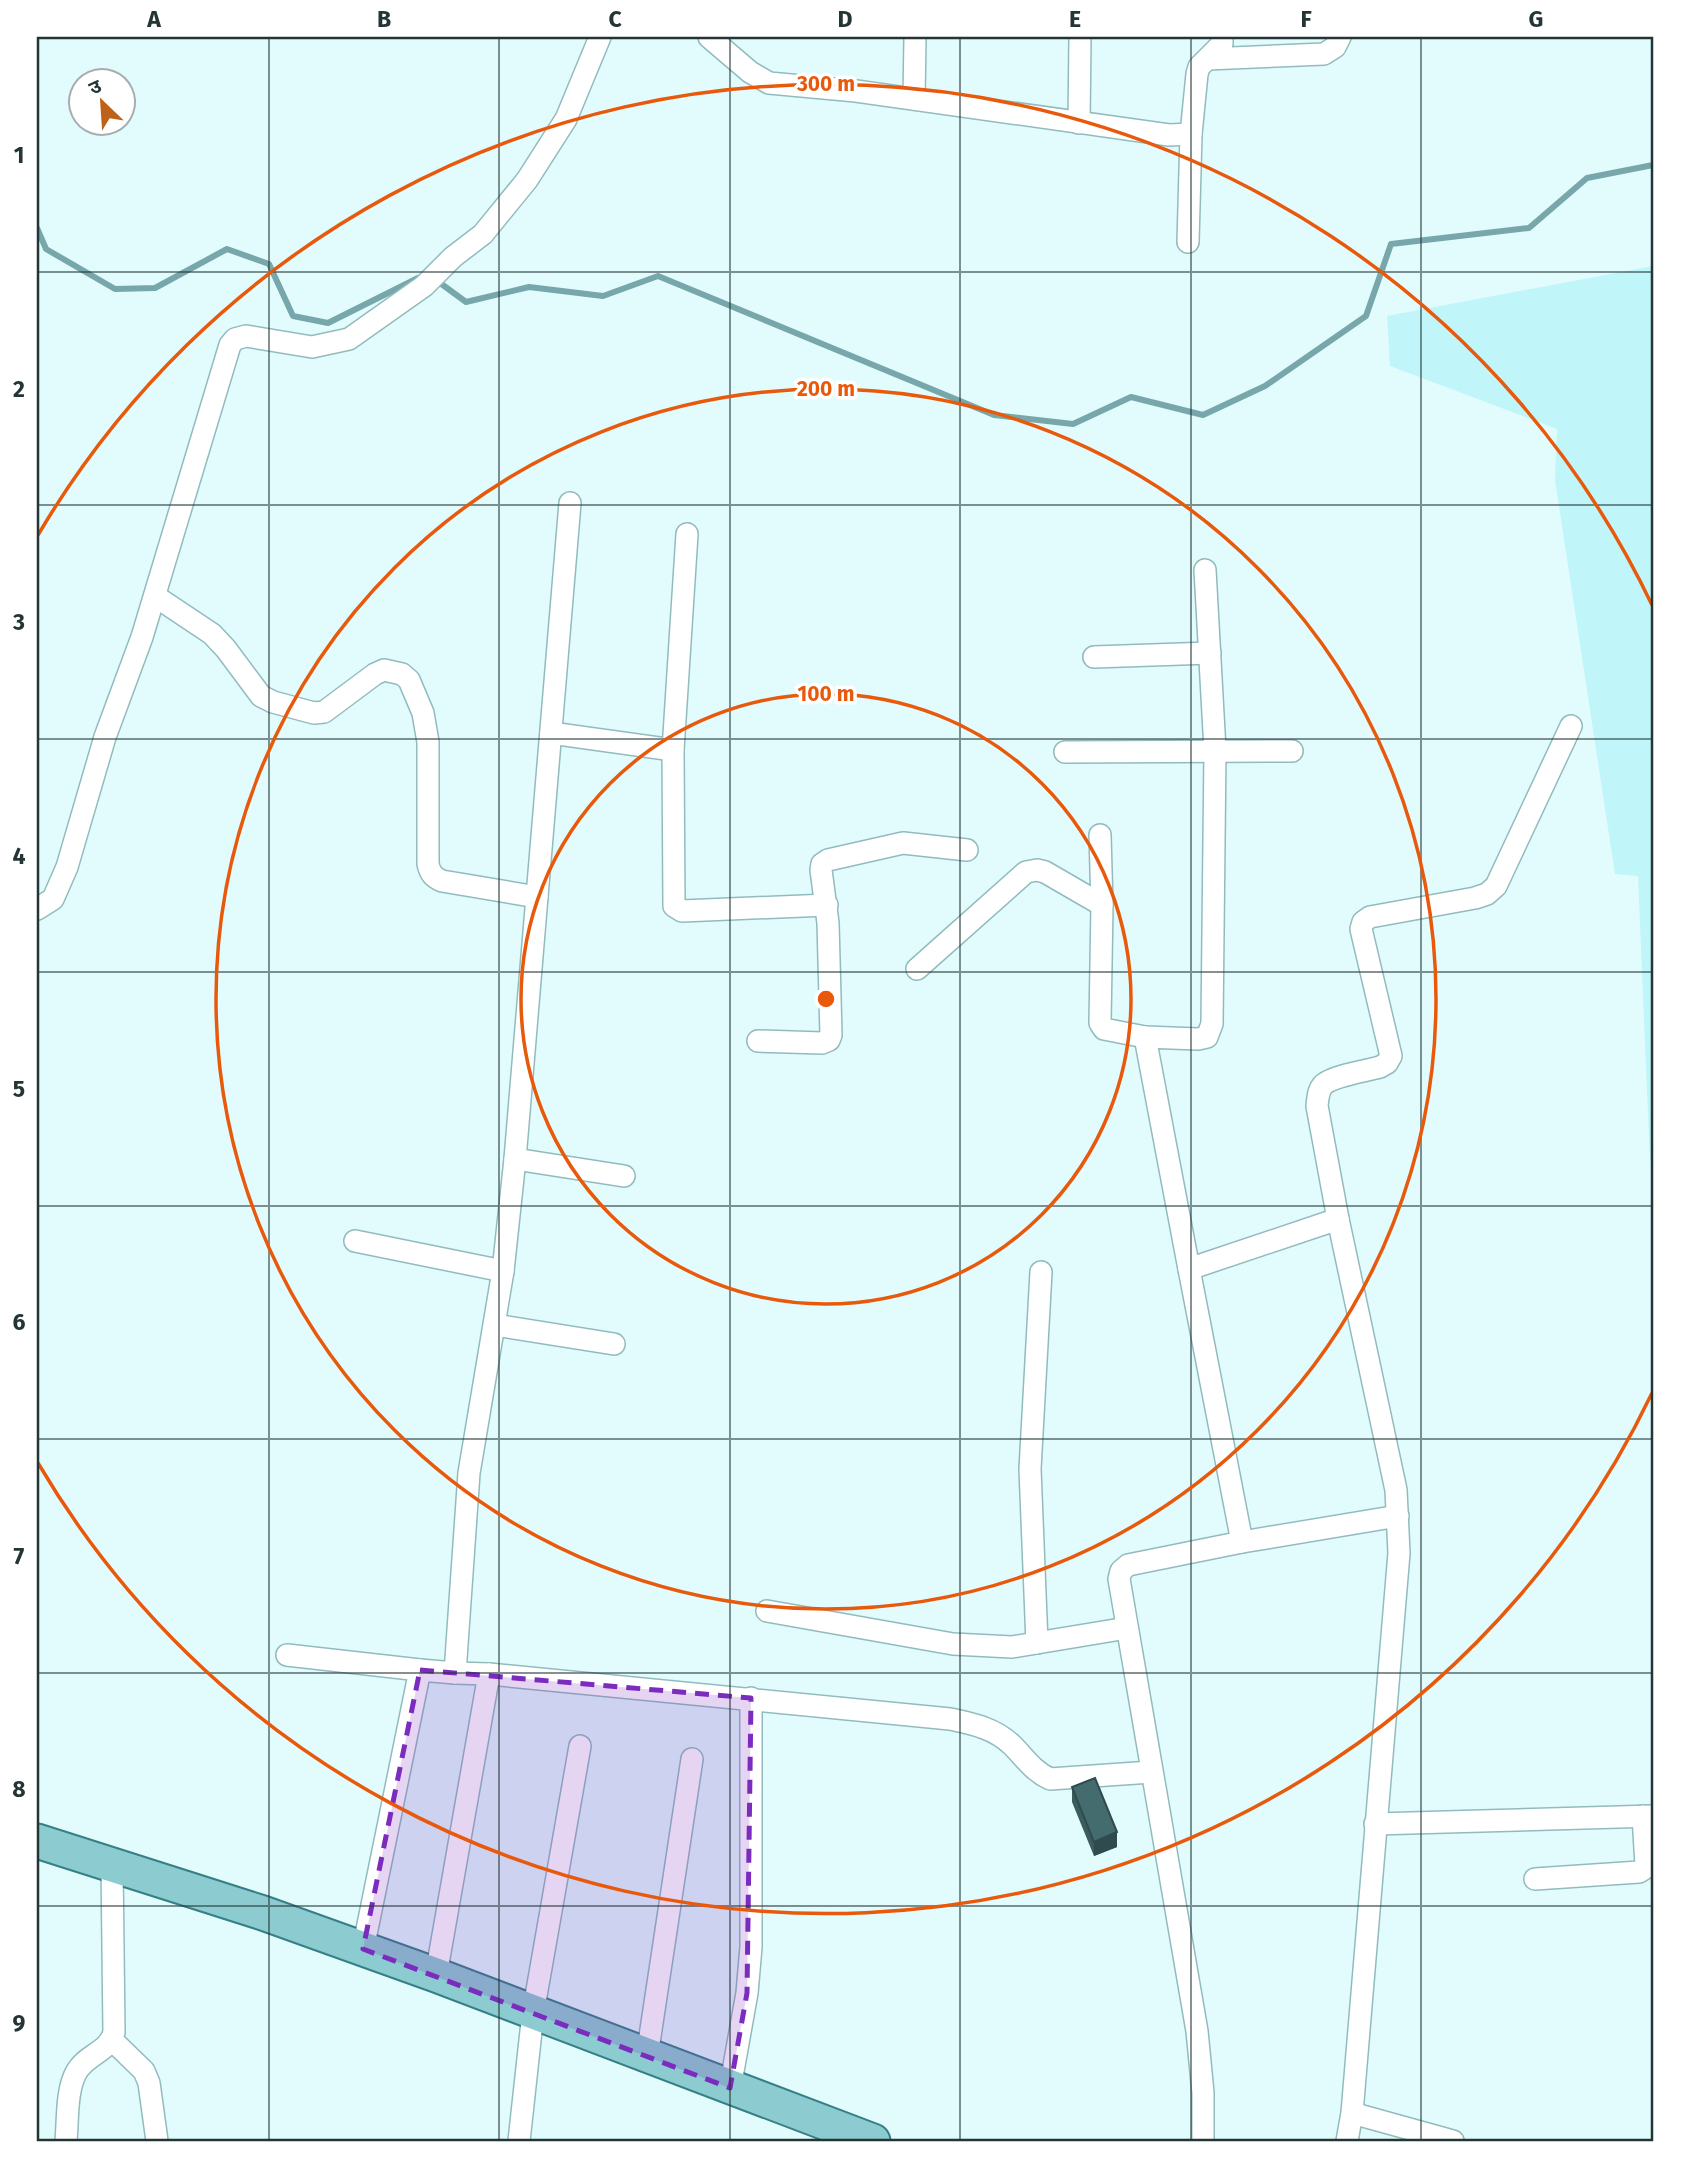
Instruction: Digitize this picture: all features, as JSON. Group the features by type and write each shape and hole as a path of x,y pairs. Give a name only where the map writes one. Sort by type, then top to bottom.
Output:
{"main road":[{"path":"37,1841 263,1913 436,1975 873,2141"}],"street":[{"path":"37,909 53,899 58,892 105,737 155,596 230,345 235,339 246,336 312,348 349,339 424,286 453,257 483,233 527,180 566,119 600,37"},
{"path":"709,37 743,66 769,83 856,91 1169,135 1191,134"},
{"path":"914,99 915,37"},
{"path":"1079,123 1080,37"},
{"path":"1188,242 1191,134 1197,74 1199,67 1222,44 1222,37"},
{"path":"1208,59 1324,54 1335,47 1340,37"},
{"path":"455,1673 469,1473 503,1271 515,1159 570,503"},
{"path":"687,534 673,750 674,902 677,910 827,905"},
{"path":"1100,835 1100,1023 1104,1029 1145,1037 1207,1037 1210,1031 1215,750 1205,570"},
{"path":"155,596 212,634 226,649 251,686 261,696 273,702 314,713 324,712 375,674 384,670 402,674 409,680 427,728 430,872 442,881 537,897"},
{"path":"1094,657 1210,653"},
{"path":"1347,2141 1352,2113 1399,1553 1396,1490 1338,1219 1317,1105 1318,1094 1322,1085 1380,1067 1387,1063 1391,1056 1361,929 1363,922 1370,917 1475,898 1487,894 1496,886 1571,726"},
{"path":"551,733 673,750"},
{"path":"1065,752 1292,751"},
{"path":"758,1041 822,1043 829,1040 832,1028 827,905 822,864 828,860 903,843 967,850"},
{"path":"916,969 1026,872 1045,872 1102,905"},
{"path":"1145,1037 1242,1542"},
{"path":"515,1159 624,1176"},
{"path":"1189,1269 1338,1219"},
{"path":"355,1241 503,1271"},
{"path":"1037,1643 1030,1469 1041,1272"},
{"path":"495,1325 614,1344"},
{"path":"1203,2141 1203,2093 1197,2031 1126,1629 1119,1579 1121,1571 1128,1565 1242,1542 1398,1517"},
{"path":"767,1611 953,1644 1012,1647 1126,1629"},
{"path":"287,1655 420,1670 751,1698 950,1720 974,1724 995,1732 1037,1773 1050,1779 1151,1772"},
{"path":"363,1949 420,1670"},
{"path":"436,1975 489,1674"},
{"path":"730,2088 747,1993 751,1947 751,1698"},
{"path":"519,2141 533,2012 580,1746"},
{"path":"646,2056 692,1759"},
{"path":"1375,1824 1648,1816 1646,1865 1639,1872 1535,1879"},
{"path":"66,2141 72,2082 81,2065 106,2048 114,2032 112,1865"},
{"path":"111,2040 144,2071 149,2083 158,2141"},
{"path":"1352,2113 1453,2141"}],"highlighted area":[{"path":"420,1670 751,1698 747,1993 730,2088 363,1949"}],"shaded area":[{"path":"1653,266 1653,1161 1650,1161 1638,876 1615,874 1555,480 1557,429 1390,366 1387,316"}],"building":[{"path":"1095,1778 1117,1832 1094,1842 1072,1787"}],"waterway":[{"path":"436,280 466,302 529,287 603,296 658,276 994,415 1073,424 1131,397 1203,415 1265,386 1366,316 1391,244 1529,228 1587,178 1653,165"},
{"path":"37,228 46,249 115,289 155,288 227,249 269,264 293,316 328,323 418,278"}]}
